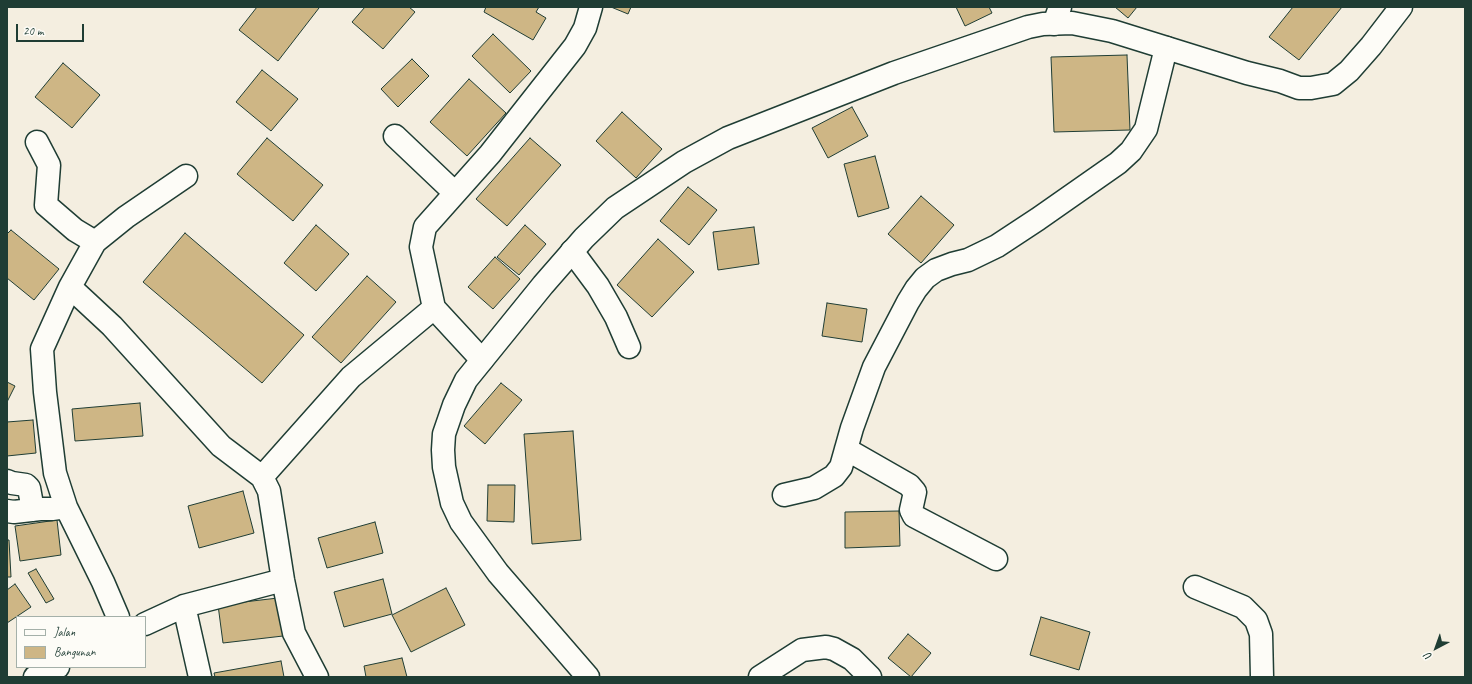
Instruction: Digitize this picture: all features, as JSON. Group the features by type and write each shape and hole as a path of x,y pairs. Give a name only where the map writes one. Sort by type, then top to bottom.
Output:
{"street":[{"path":"482,360 434,308 422,247 425,227 490,154 575,46 585,28 591,7"},
{"path":"588,677 498,573 461,522 452,503 444,467 443,450 444,434 454,405 466,380 542,284 572,251 615,208 684,162 728,138 867,84 983,42 1028,27 1043,24 1057,16 1072,23 1112,31 1299,88 1310,88 1333,84 1349,71 1371,46 1401,7"},
{"path":"784,495 814,488 834,476 840,467 874,367 916,289 925,278 936,270 968,260 997,246 1112,167 1131,151 1146,129 1166,48"},
{"path":"395,136 455,193"},
{"path":"37,142 49,165 46,205 75,230 95,242"},
{"path":"118,616 103,582 66,507 55,473 45,392 42,349 70,287 95,242 126,217 186,176"},
{"path":"572,251 598,286 616,317 629,348"},
{"path":"70,287 112,326 221,446 262,477 269,491 283,580 294,633 317,677"},
{"path":"262,477 351,377 434,308"},
{"path":"846,449 908,485 915,492 911,510 914,516 996,558"},
{"path":"7,481 26,485 29,488 34,510"},
{"path":"7,511 14,512 66,507"},
{"path":"146,624 184,606 283,580"},
{"path":"1195,587 1243,607 1256,620 1261,634 1262,677"},
{"path":"184,606 200,677"},
{"path":"760,677 802,650 826,647 834,648 852,659 870,677"},
{"path":"35,677 56,668"}],"building":[{"path":"257,7 319,8 278,61 239,30"},
{"path":"365,7 409,7 415,12 383,49 352,22"},
{"path":"486,7 539,7 536,12 546,18 533,40 484,12"},
{"path":"611,7 631,7 628,14"},
{"path":"956,7 989,7 992,13 965,26"},
{"path":"1115,7 1137,7 1128,18"},
{"path":"1293,7 1342,7 1299,60 1269,37"},
{"path":"493,34 531,71 510,93 472,56"},
{"path":"1127,55 1130,130 1054,132 1051,57"},
{"path":"412,59 429,76 398,107 381,89"},
{"path":"63,63 100,95 72,128 35,97"},
{"path":"262,70 298,99 271,131 236,102"},
{"path":"469,79 506,113 467,156 430,122"},
{"path":"852,107 868,136 828,158 812,128"},
{"path":"622,112 662,149 636,178 596,141"},
{"path":"267,138 323,185 293,221 237,174"},
{"path":"530,138 561,165 507,226 476,199"},
{"path":"875,156 889,208 858,217 844,164"},
{"path":"688,187 717,210 689,245 660,221"},
{"path":"921,196 954,225 921,263 888,234"},
{"path":"316,225 349,254 316,291 284,263"},
{"path":"525,225 546,244 519,275 497,257"},
{"path":"754,227 759,264 718,270 713,232"},
{"path":"11,230 59,269 34,300 7,278 7,234"},
{"path":"185,233 304,335 262,383 143,282"},
{"path":"658,239 694,272 652,317 617,285"},
{"path":"495,257 520,279 493,309 468,287"},
{"path":"367,276 396,302 341,363 312,337"},
{"path":"827,303 867,309 862,342 822,336"},
{"path":"7,382 15,386 7,402"},
{"path":"501,383 522,400 485,444 464,426"},
{"path":"140,403 143,436 75,441 72,409"},
{"path":"33,420 36,453 7,456 7,422"},
{"path":"573,431 581,540 532,544 524,434"},
{"path":"488,485 515,485 514,522 487,521"},
{"path":"243,491 254,533 199,548 188,506"},
{"path":"899,511 900,546 845,548 845,512"},
{"path":"57,520 61,555 20,561 15,526"},
{"path":"375,522 383,553 327,568 318,538"},
{"path":"7,540 9,540 11,577 7,577"},
{"path":"36,569 54,599 46,603 28,573"},
{"path":"383,579 392,614 344,627 334,592"},
{"path":"15,584 31,607 7,623 7,590"},
{"path":"446,588 465,625 411,652 392,615"},
{"path":"278,598 283,636 223,643 218,605"},
{"path":"1041,617 1090,632 1079,670 1030,655"},
{"path":"908,634 931,653 911,677 888,658"},
{"path":"402,658 407,677 366,677 364,666"},
{"path":"281,661 284,677 215,677 214,673"}]}
